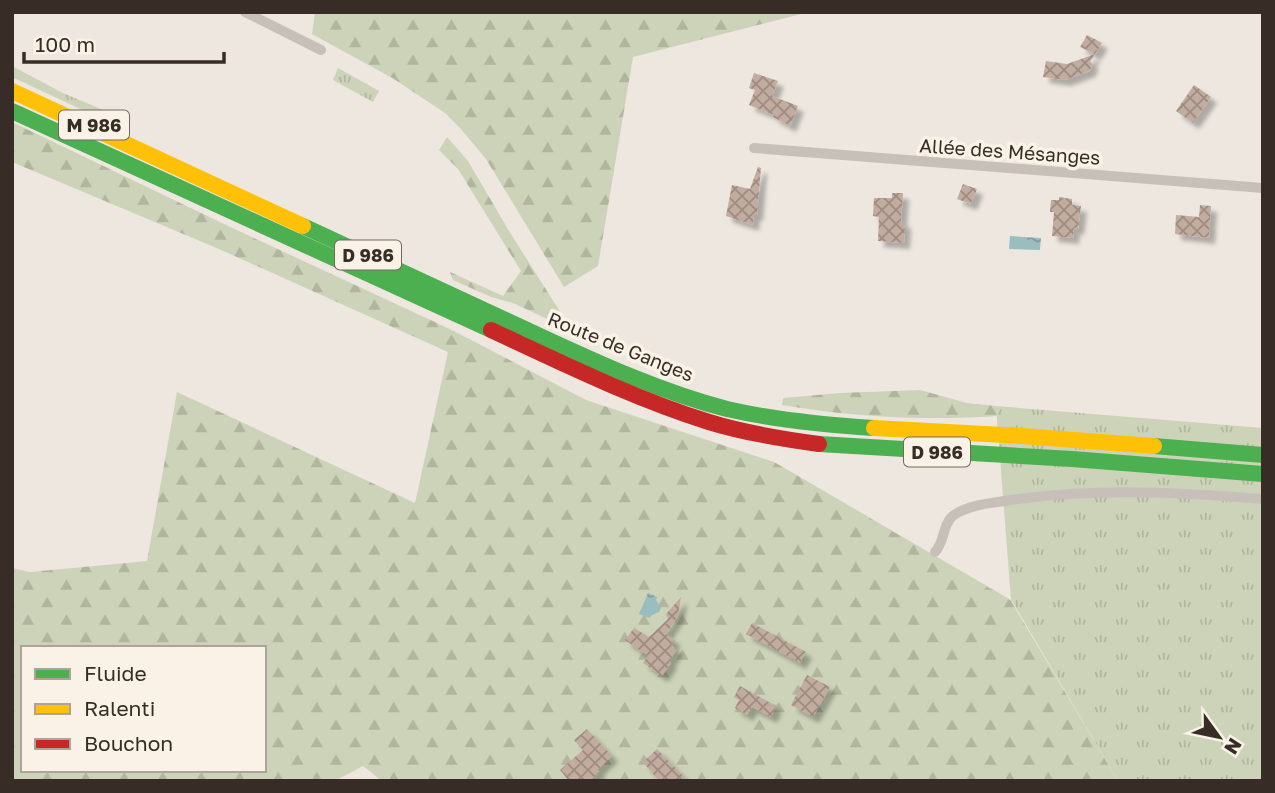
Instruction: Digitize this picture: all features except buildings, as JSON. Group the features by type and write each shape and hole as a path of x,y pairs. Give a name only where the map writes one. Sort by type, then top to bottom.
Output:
{"main road":[{"name":"M 986","path":"12,83 176,167"},
{"name":"Route de Ganges","path":"12,91 643,382 729,409 792,421 846,427 1070,439 1263,455"},
{"name":"Route de Ganges","path":"12,111 607,384 710,422 783,439 835,446 1072,459 1263,474"}],"street":[{"path":"245,12 321,50"},
{"name":"Allée des Mésanges","path":"754,148 1263,188"},
{"path":"934,552 939,547 947,523 954,515 987,503 1036,497 1149,491 1263,499"}],"green space":[{"path":"315,12 809,12 633,57 598,266 564,287 486,159 460,128 445,113 394,79 312,34"},
{"path":"12,66 63,93 127,120 119,124 108,122 12,77"},
{"path":"338,68 379,91 373,102 333,80"},
{"path":"12,122 454,331 586,400 774,462 1011,601 1118,781 382,781 363,766 335,781 12,781 12,568 30,572 147,561 177,392 415,503 448,352 219,249 12,162"},
{"path":"447,137 468,161 566,321 562,326 513,303 491,297 453,280 450,272 503,296 521,271 458,169 439,150"},
{"path":"920,390 967,403 996,406 997,416 889,417 782,405 783,398"},
{"path":"546,400 774,462 1011,600 996,406 1263,428 1263,781 1118,781 1012,601 250,646 438,568"}],"water":[{"path":"1010,236 1041,238 1040,250 1009,249"},
{"path":"648,593 657,597 661,608 649,618 639,614"}],"traffic: fast":[{"path":"12,111 491,330"},
{"path":"303,226 574,352 675,393 727,409 763,416 874,428"},
{"path":"819,444 1263,474"},
{"path":"1154,446 1263,455"}],"traffic: slow":[{"path":"12,91 303,226"},
{"path":"874,428 1154,446"}],"traffic: jam":[{"path":"491,330 681,413 736,429 819,444"}]}
